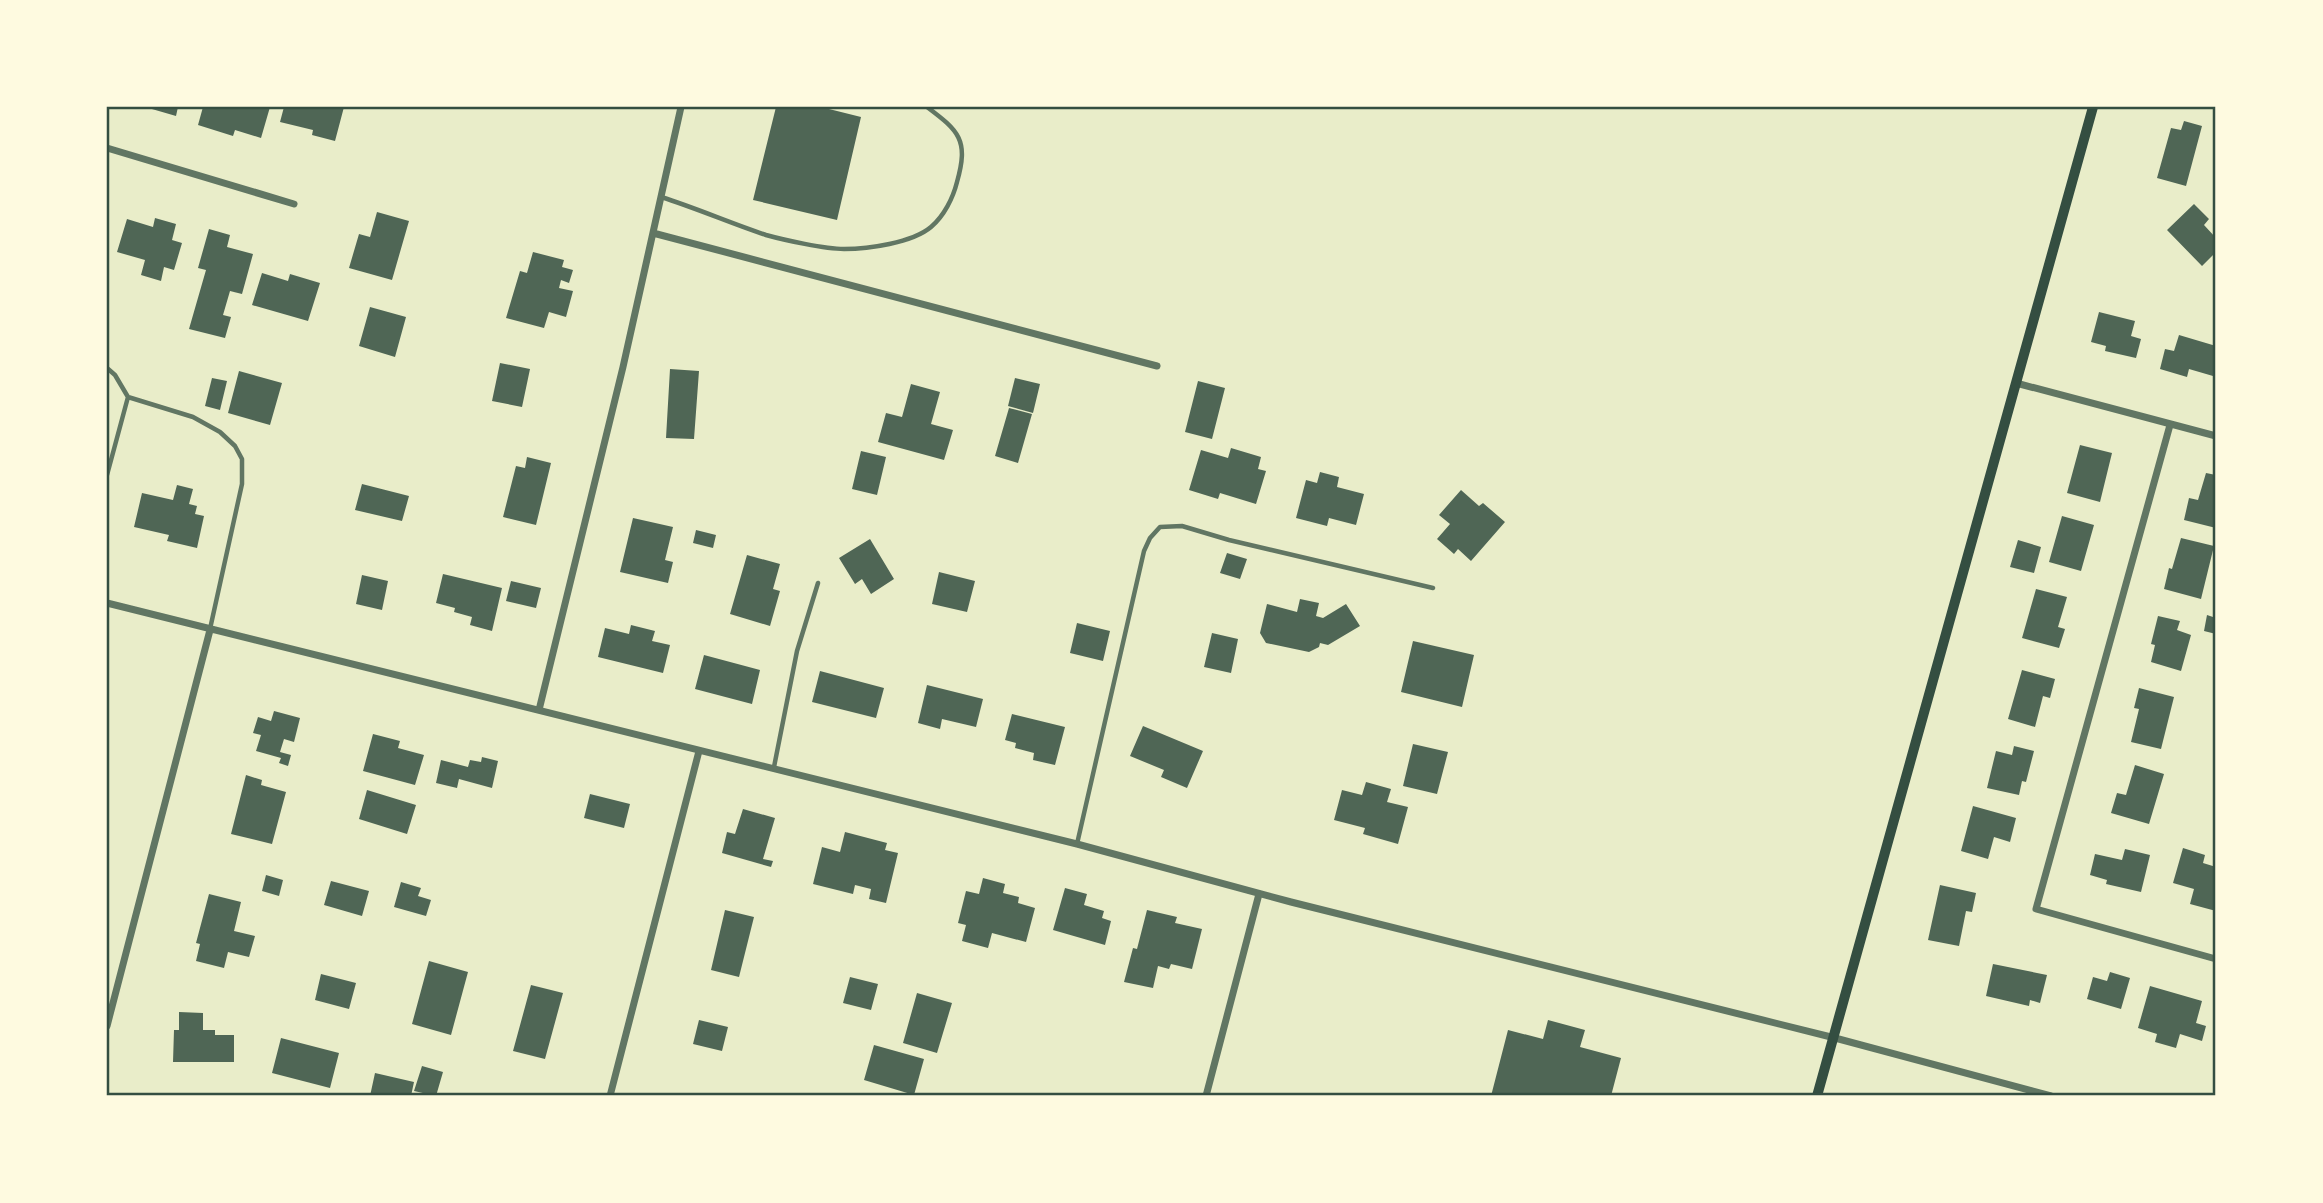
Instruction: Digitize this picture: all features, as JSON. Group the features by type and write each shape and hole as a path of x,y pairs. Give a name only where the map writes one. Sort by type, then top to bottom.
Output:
{"main road":[{"path":"1817,1096 2092,107"}],"street":[{"path":"539,710 623,368 681,107"},
{"path":"107,148 294,204"},
{"path":"653,233 1157,366"},
{"path":"2016,383 2216,436"},
{"path":"2170,425 2036,909 2216,959"},
{"path":"107,603 699,751 774,767 1077,844 1259,894 1835,1038 2051,1096"},
{"path":"107,1026 210,630"},
{"path":"610,1096 699,751"},
{"path":"1206,1096 1259,894"},
{"path":"2009,1096 2012,1085"}],"lane":[{"path":"661,197 767,235 843,249 897,242 930,227 953,198 960,174 962,146 953,127 928,107"},
{"path":"107,368 115,375 128,397 192,417 220,432 236,446 242,459 242,484 210,630"},
{"path":"107,475 128,397"},
{"path":"1077,844 1144,551 1150,538 1160,527 1182,526 1229,540 1433,588"},
{"path":"774,767 797,651 818,583"}],"building":[{"path":"145,107 178,107 176,116"},
{"path":"203,107 270,107 261,138 235,130 233,136 198,125"},
{"path":"284,107 344,107 335,141 312,135 313,130 280,122"},
{"path":"776,107 821,107 861,117 837,220 753,200"},
{"path":"2184,121 2202,126 2186,186 2157,178 2171,128 2181,130"},
{"path":"2194,204 2209,219 2204,225 2216,238 2216,252 2202,266 2167,230"},
{"path":"377,212 409,221 392,280 349,268 359,234 370,237"},
{"path":"155,218 176,224 172,240 182,243 174,270 164,267 161,281 141,275 145,260 117,252 127,219 153,227"},
{"path":"209,229 230,235 227,247 253,254 242,294 230,291 223,315 231,317 225,338 189,329 206,270 198,268"},
{"path":"533,252 564,260 562,267 573,270 569,283 561,280 559,288 573,291 566,317 549,312 544,328 506,318 520,271 527,273"},
{"path":"262,273 288,281 290,274 320,283 308,321 252,305"},
{"path":"370,307 406,317 395,357 359,346"},
{"path":"2099,312 2135,321 2131,336 2141,339 2136,358 2105,351 2106,346 2091,342"},
{"path":"2179,335 2216,346 2213,376 2189,369 2187,377 2160,369 2165,349 2174,351"},
{"path":"500,363 530,369 522,407 492,401"},
{"path":"670,369 699,371 694,439 666,438"},
{"path":"239,371 282,383 270,425 228,413"},
{"path":"212,378 227,381 220,410 205,406"},
{"path":"1015,378 1040,384 1033,413 1008,406"},
{"path":"1198,381 1225,388 1212,439 1185,432"},
{"path":"911,384 940,392 931,424 953,430 944,460 878,442 886,413 902,417"},
{"path":"1009,408 1032,414 1018,463 995,456"},
{"path":"2080,445 2112,453 2100,502 2067,493"},
{"path":"1231,448 1261,457 1258,469 1266,471 1256,504 1220,493 1218,499 1189,490 1201,450 1228,458"},
{"path":"861,451 886,457 877,495 852,489"},
{"path":"527,457 551,463 536,525 503,517 516,466 525,468"},
{"path":"1320,472 1339,477 1337,487 1364,494 1356,525 1329,518 1327,526 1296,518 1306,480 1317,483"},
{"path":"2206,473 2216,475 2216,528 2184,520 2189,498 2198,500"},
{"path":"362,484 409,496 402,521 355,510"},
{"path":"177,485 193,489 189,504 197,506 195,514 204,516 197,548 167,541 169,535 134,527 142,493 173,500"},
{"path":"1461,490 1479,506 1483,503 1505,522 1471,561 1458,549 1454,554 1437,539 1450,524 1439,515"},
{"path":"2062,516 2094,525 2081,571 2049,562"},
{"path":"633,518 673,527 665,560 673,562 668,583 620,572"},
{"path":"696,530 716,535 713,548 693,543"},
{"path":"2181,538 2214,546 2201,599 2164,589"},
{"path":"870,539 894,579 871,594 862,579 855,584 839,558"},
{"path":"2018,540 2041,547 2034,573 2010,567"},
{"path":"1227,553 1247,559 1240,579 1220,573"},
{"path":"747,555 780,564 773,589 780,591 770,626 730,614"},
{"path":"939,572 975,581 967,612 932,604"},
{"path":"443,574 502,588 492,631 470,625 472,617 454,612 455,608 436,603"},
{"path":"362,575 388,581 382,610 356,604"},
{"path":"511,581 541,588 536,608 506,601"},
{"path":"2036,589 2067,597 2058,627 2065,629 2059,648 2022,638"},
{"path":"1300,599 1319,603 1316,616 1323,618 1346,604 1360,626 1328,645 1320,643 1319,647 1309,652 1266,643 1260,633 1267,604 1297,612"},
{"path":"2207,615 2216,618 2216,634 2204,631"},
{"path":"2158,616 2180,621 2177,630 2191,635 2181,671 2151,662 2155,645 2151,644"},
{"path":"1077,623 1110,631 1103,661 1070,653"},
{"path":"631,625 655,631 652,641 670,645 663,673 598,657 605,628 629,634"},
{"path":"1212,633 1238,639 1231,673 1204,667"},
{"path":"1413,641 1474,655 1462,707 1401,692"},
{"path":"704,655 760,670 752,704 695,689"},
{"path":"2022,670 2055,679 2050,698 2043,696 2035,727 2008,719"},
{"path":"820,671 884,688 876,718 812,702"},
{"path":"927,685 983,699 976,727 942,719 940,729 918,723"},
{"path":"2139,688 2174,697 2161,749 2131,742 2139,709 2134,708"},
{"path":"274,711 300,718 294,742 284,739 280,752 291,755 288,766 279,763 281,758 256,751 261,735 253,733 258,717 271,721"},
{"path":"1012,714 1065,727 1055,765 1033,760 1034,753 1015,748 1016,743 1005,740"},
{"path":"1143,726 1203,751 1187,788 1161,777 1164,770 1130,756"},
{"path":"373,734 400,741 398,748 424,755 415,785 363,771"},
{"path":"1413,744 1448,752 1437,794 1403,786"},
{"path":"2014,746 2034,751 2026,782 2022,781 2019,795 1987,788 1996,751 2012,755"},
{"path":"482,757 498,761 492,788 459,779 457,788 436,783 441,760 468,767 470,760 481,762"},
{"path":"2135,765 2164,774 2149,824 2111,813 2117,793 2126,795"},
{"path":"246,775 262,780 261,785 286,792 272,844 231,834"},
{"path":"1366,782 1391,789 1387,802 1408,807 1398,844 1363,834 1365,828 1334,820 1342,790 1362,795"},
{"path":"367,790 416,805 407,834 359,819"},
{"path":"590,794 630,804 624,828 584,818"},
{"path":"1973,806 2016,818 2010,842 1994,837 1988,859 1961,851"},
{"path":"743,809 775,818 763,859 773,861 771,867 722,853 727,832 735,834"},
{"path":"845,832 887,843 885,850 898,853 886,903 869,899 871,889 855,885 853,894 813,884 822,847 840,852"},
{"path":"2183,848 2205,855 2203,863 2216,867 2216,911 2190,904 2194,889 2173,883"},
{"path":"2125,849 2150,855 2141,892 2106,884 2107,880 2090,875 2095,854 2122,860"},
{"path":"266,875 283,880 279,896 262,891"},
{"path":"983,878 1005,884 1003,893 1019,897 1018,903 1035,908 1026,942 992,933 988,948 962,941 966,925 958,923 966,891 979,894"},
{"path":"331,881 369,891 362,916 324,905"},
{"path":"401,882 421,888 418,896 431,900 426,916 394,907"},
{"path":"1940,885 1976,893 1972,912 1966,911 1959,946 1928,940"},
{"path":"1065,888 1087,894 1084,905 1104,911 1102,918 1111,921 1105,945 1053,930"},
{"path":"209,894 241,902 234,931 255,936 249,957 228,952 224,968 196,961 200,944 196,943"},
{"path":"725,910 754,917 739,977 711,970"},
{"path":"1147,910 1177,917 1175,923 1202,929 1192,969 1171,964 1169,969 1158,966 1153,988 1124,982 1133,948 1137,949"},
{"path":"429,961 468,972 451,1035 412,1024"},
{"path":"1993,964 2047,975 2040,1003 2030,1000 2029,1006 1986,996"},
{"path":"2110,972 2130,978 2121,1009 2087,999 2093,977 2107,981"},
{"path":"321,974 356,983 349,1009 315,1000"},
{"path":"850,977 878,984 871,1010 843,1003"},
{"path":"531,985 563,993 545,1059 513,1051"},
{"path":"2150,986 2202,1001 2196,1023 2206,1026 2202,1041 2180,1034 2176,1048 2155,1042 2157,1034 2138,1028"},
{"path":"917,993 952,1003 937,1053 903,1043"},
{"path":"179,1012 203,1013 203,1030 215,1030 215,1035 234,1035 234,1062 173,1062 174,1030 179,1030"},
{"path":"699,1020 728,1027 722,1051 693,1044"},
{"path":"1548,1020 1585,1030 1580,1047 1621,1058 1611,1096 1491,1096 1508,1030 1543,1039"},
{"path":"281,1038 339,1053 330,1088 272,1073"},
{"path":"874,1045 924,1059 914,1095 864,1080"},
{"path":"422,1066 443,1072 436,1096 414,1091"},
{"path":"375,1073 414,1082 411,1096 370,1096"}]}
